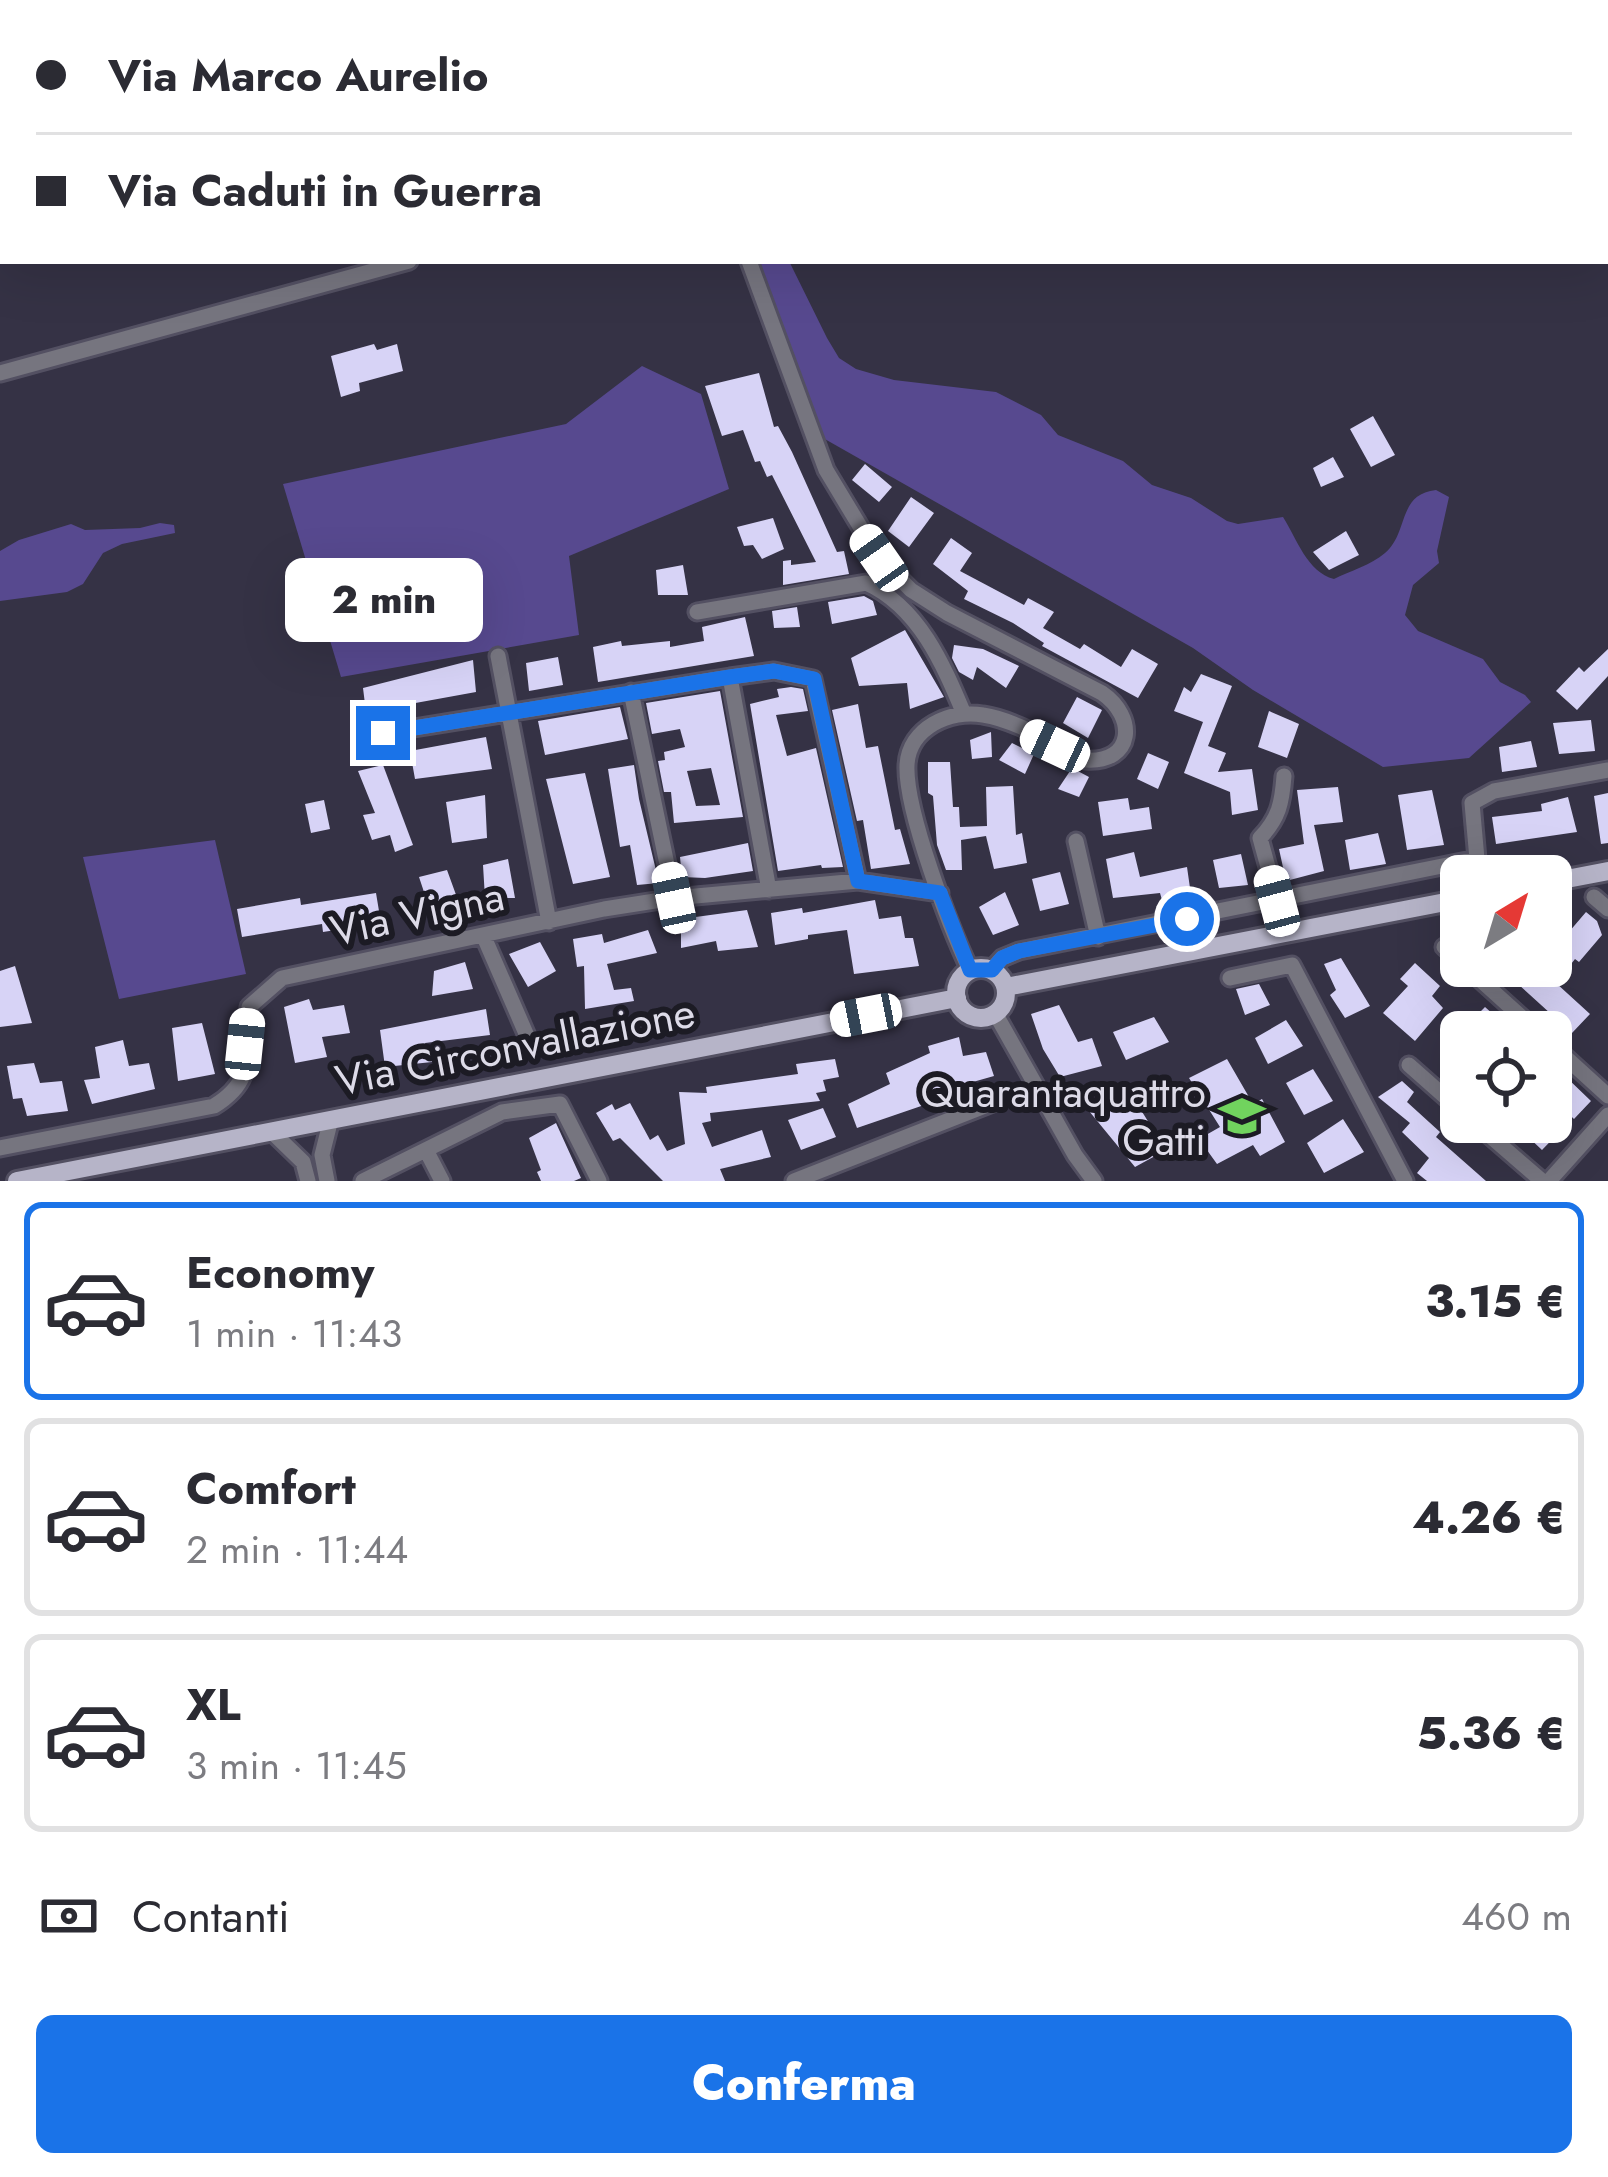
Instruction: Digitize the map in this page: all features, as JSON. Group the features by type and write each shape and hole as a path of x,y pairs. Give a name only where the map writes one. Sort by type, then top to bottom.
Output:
{"main road":[{"path":"1572,878 1608,871"},
{"path":"1006,987 1440,903"},
{"path":"970,970 992,970 1006,987 1006,999 995,1013 972,1016 957,998 959,982 970,970"},
{"name":"Via Circonvallazione","path":"17,1181 957,998"}],"street":[{"path":"0,373 398,264"},
{"path":"749,264 826,470 879,558 910,590 947,613 1116,702 1126,722 1126,736 1108,758 1086,760 994,717 964,714 943,718 928,728 910,751 907,765 916,818 970,970"},
{"path":"698,612 866,583 915,621 945,670 964,714"},
{"path":"499,656 549,922"},
{"path":"383,733 774,671 814,679 858,881"},
{"path":"730,677 769,890"},
{"path":"631,692 674,898"},
{"path":"992,970 1002,958 1019,951 1477,859 1472,803 1494,791 1608,770"},
{"path":"1277,901 1259,838 1274,823 1282,805 1285,776"},
{"path":"1076,841 1098,937"},
{"name":"Via Vigna","path":"0,1148 214,1106 237,1092 246,1075 249,1007 282,978 674,898 858,881 940,893"},
{"path":"1594,897 1608,909"},
{"path":"484,937 531,1045"},
{"path":"1230,978 1292,965 1405,1181"},
{"path":"1488,987 1515,1011"},
{"path":"995,1013 1094,1181"},
{"path":"1572,1063 1608,1096"},
{"path":"1409,1065 1440,1092"},
{"path":"794,1181 1036,1086"},
{"path":"363,1181 502,1112 560,1104 599,1181"},
{"path":"1499,1143 1545,1181 1608,1115"},
{"path":"327,1181 322,1155 331,1119"},
{"path":"271,1131 303,1162 308,1181"},
{"path":"428,1152 442,1181"}],"shaded area":[{"path":"754,264 790,264 839,358 856,369 894,380 996,392 1041,415 1058,435 1123,461 1152,485 1191,498 1227,521 1238,524 1283,517 1310,562 1334,579 1385,553 1415,499 1436,490 1449,497 1437,551 1439,563 1413,585 1405,615 1418,631 1483,659 1500,682 1531,702 1469,758 1383,767 1253,690 1193,648 823,438"},
{"path":"642,366 701,394 729,489 569,556 579,635 341,677 283,484 566,424"},
{"path":"71,524 85,530 174,525 175,533 103,553 83,584 67,592 0,601 0,551 19,540"},
{"path":"215,840 246,974 119,999 83,857"}],"building":[{"path":"374,344 377,350 397,344 403,371 359,383 360,391 341,397 331,356"},
{"path":"759,373 774,427 778,426 792,452 837,552 844,551 849,574 783,585 783,561 791,560 791,565 816,562 772,475 767,477 760,461 755,462 743,430 722,436 705,386"},
{"path":"1373,416 1395,455 1371,467 1350,429"},
{"path":"1333,457 1344,477 1321,487 1313,468"},
{"path":"865,464 892,487 879,502 852,480"},
{"path":"911,497 934,513 909,547 888,531"},
{"path":"773,518 784,549 762,559 753,545 744,546 737,527"},
{"path":"1346,531 1359,555 1329,570 1313,552"},
{"path":"951,538 972,553 960,571 1024,605 1028,598 1054,612 1043,628 1080,649 1084,644 1121,667 1132,649 1158,664 1138,698 964,599 968,591 933,564"},
{"path":"683,565 688,595 658,595 656,570"},
{"path":"864,596 873,601 877,615 832,624 828,602"},
{"path":"797,607 800,627 774,628 772,611"},
{"path":"745,617 754,656 598,682 593,647 621,641 622,646 670,641 670,647 704,641 702,627"},
{"path":"905,630 944,697 910,709 907,683 859,686 851,658"},
{"path":"954,645 983,649 1019,666 1006,688 977,667 973,680 959,672 952,658"},
{"path":"1608,649 1608,676 1577,710 1556,691 1579,667 1584,672"},
{"path":"558,657 563,685 529,691 526,663"},
{"path":"473,660 476,692 366,712 363,688"},
{"path":"1201,674 1232,686 1208,746 1226,753 1218,772 1252,769 1258,810 1232,815 1230,792 1184,773 1203,722 1174,711 1184,687 1191,692"},
{"path":"777,689 803,689 808,711 776,715 787,756 816,748 843,867 778,871 750,704 779,697"},
{"path":"720,691 743,817 674,823 671,792 664,792 658,761 665,760 664,752 685,747 680,729 652,734 646,703","holes":["711,768 720,805 696,806 687,771"]},
{"path":"1077,697 1102,710 1088,738 1063,723"},
{"path":"858,704 866,748 878,746 895,830 900,829 910,864 871,869 863,820 857,821 832,710"},
{"path":"620,707 628,739 545,755 538,721"},
{"path":"1269,711 1299,724 1287,758 1258,747"},
{"path":"1591,720 1595,751 1559,754 1553,723"},
{"path":"991,732 992,757 972,759 970,740"},
{"path":"486,737 492,769 415,779 410,751"},
{"path":"1531,741 1537,767 1502,772 1499,747"},
{"path":"1012,743 1034,754 1025,774 999,760"},
{"path":"1148,753 1169,762 1158,789 1137,779"},
{"path":"928,762 950,762 953,807 959,807 960,827 987,826 986,787 1013,786 1016,835 1022,833 1027,863 994,869 986,836 961,840 962,870 946,870 937,845 933,796 928,793"},
{"path":"383,765 413,845 395,852 390,835 372,840 363,815 375,813 358,771"},
{"path":"634,765 659,883 637,885 630,845 620,847 608,769"},
{"path":"1072,768 1089,777 1079,797 1058,789"},
{"path":"585,773 610,877 573,884 546,779"},
{"path":"1338,787 1343,822 1314,825 1324,871 1286,881 1279,849 1304,844 1297,790"},
{"path":"1432,790 1444,845 1407,850 1398,795"},
{"path":"1608,793 1608,843 1601,844 1594,796"},
{"path":"485,795 487,838 452,843 446,802"},
{"path":"1568,797 1577,832 1496,844 1492,817 1542,811 1541,804"},
{"path":"1128,798 1130,810 1149,807 1152,829 1103,836 1098,802"},
{"path":"324,800 330,829 311,833 305,804"},
{"path":"1378,833 1386,864 1350,870 1345,840"},
{"path":"748,843 753,871 682,877 680,857"},
{"path":"1134,852 1140,877 1187,867 1191,895 1162,900 1160,893 1113,898 1106,859"},
{"path":"1241,854 1248,885 1219,888 1213,860"},
{"path":"508,859 515,898 485,898 483,865"},
{"path":"447,870 459,903 430,910 419,877"},
{"path":"1060,872 1069,904 1040,911 1032,879"},
{"path":"1005,892 1019,925 993,935 979,907"},
{"path":"376,893 381,923 323,932 322,924 242,937 237,909 300,898 301,905"},
{"path":"875,900 879,919 901,916 905,938 913,938 919,966 854,974 847,930 775,945 771,913 802,908 803,913"},
{"path":"747,910 758,947 718,951 716,941 681,948 681,919"},
{"path":"1586,912 1597,921 1602,935 1579,962 1572,963 1572,928"},
{"path":"648,930 657,953 607,964 614,990 631,988 634,1001 585,1009 584,966 577,967 573,939 602,934 604,943"},
{"path":"540,942 556,971 528,987 509,954"},
{"path":"1341,958 1370,1006 1345,1018 1330,995 1336,990 1324,964"},
{"path":"465,962 473,989 432,996 434,971"},
{"path":"1415,963 1440,986 1432,996 1443,1008 1415,1041 1383,1013 1408,986 1400,979"},
{"path":"15,966 32,1023 0,1027 0,971"},
{"path":"1259,984 1270,1005 1245,1015 1236,989"},
{"path":"1521,987 1560,987 1590,1014 1572,1033 1572,1011 1548,1011"},
{"path":"309,999 313,1010 344,1005 350,1033 322,1037 327,1057 295,1063 284,1007"},
{"path":"1059,1005 1078,1042 1092,1038 1102,1066 1060,1077 1043,1049 1031,1014"},
{"path":"486,1009 490,1035 425,1043 432,1062 385,1067 380,1030"},
{"path":"1154,1017 1169,1042 1126,1060 1113,1032"},
{"path":"1286,1020 1303,1046 1268,1064 1255,1038"},
{"path":"202,1023 215,1074 178,1081 172,1028"},
{"path":"959,1037 963,1056 986,1052 994,1076 927,1095 930,1103 857,1128 848,1104 890,1084 886,1073 930,1053 928,1046"},
{"path":"123,1040 129,1066 149,1063 155,1089 92,1104 84,1080 100,1078 95,1047"},
{"path":"835,1059 839,1077 823,1080 826,1091 816,1093 820,1101 710,1113 711,1121 702,1123 712,1147 762,1130 771,1157 720,1169 725,1181 663,1181 620,1138 613,1141 596,1113 612,1104 615,1110 630,1103 650,1140 658,1135 667,1151 685,1144 679,1092 707,1093 706,1087 798,1074 796,1064"},
{"name":"Quarantaquattro Gatti","path":"1227,1059 1253,1104 1262,1099 1285,1142 1260,1156 1253,1145 1217,1164 1199,1139 1220,1127 1189,1078"},
{"path":"34,1063 40,1083 62,1081 68,1111 27,1116 22,1098 13,1099 7,1066"},
{"path":"1313,1069 1333,1101 1304,1115 1286,1083"},
{"path":"1402,1081 1414,1092 1407,1102 1440,1132 1436,1137 1440,1143 1486,1181 1427,1181 1417,1173 1429,1158 1402,1132 1410,1123 1378,1097"},
{"path":"1572,1083 1591,1101 1572,1117"},
{"path":"1129,1091 1166,1150 1135,1167 1089,1111"},
{"path":"823,1108 836,1137 801,1150 788,1120"},
{"path":"1343,1119 1364,1152 1324,1173 1307,1143"},
{"path":"556,1123 581,1178 574,1181 541,1181 537,1172 541,1170 529,1138"}],"place":[{"name":"Quarantaquattro Gatti","path":"1242,1116"}],"route":[{"path":"383,733 774,671 814,679 858,881 940,893 970,970 992,970 1002,958 1019,951 1187,919"}]}
